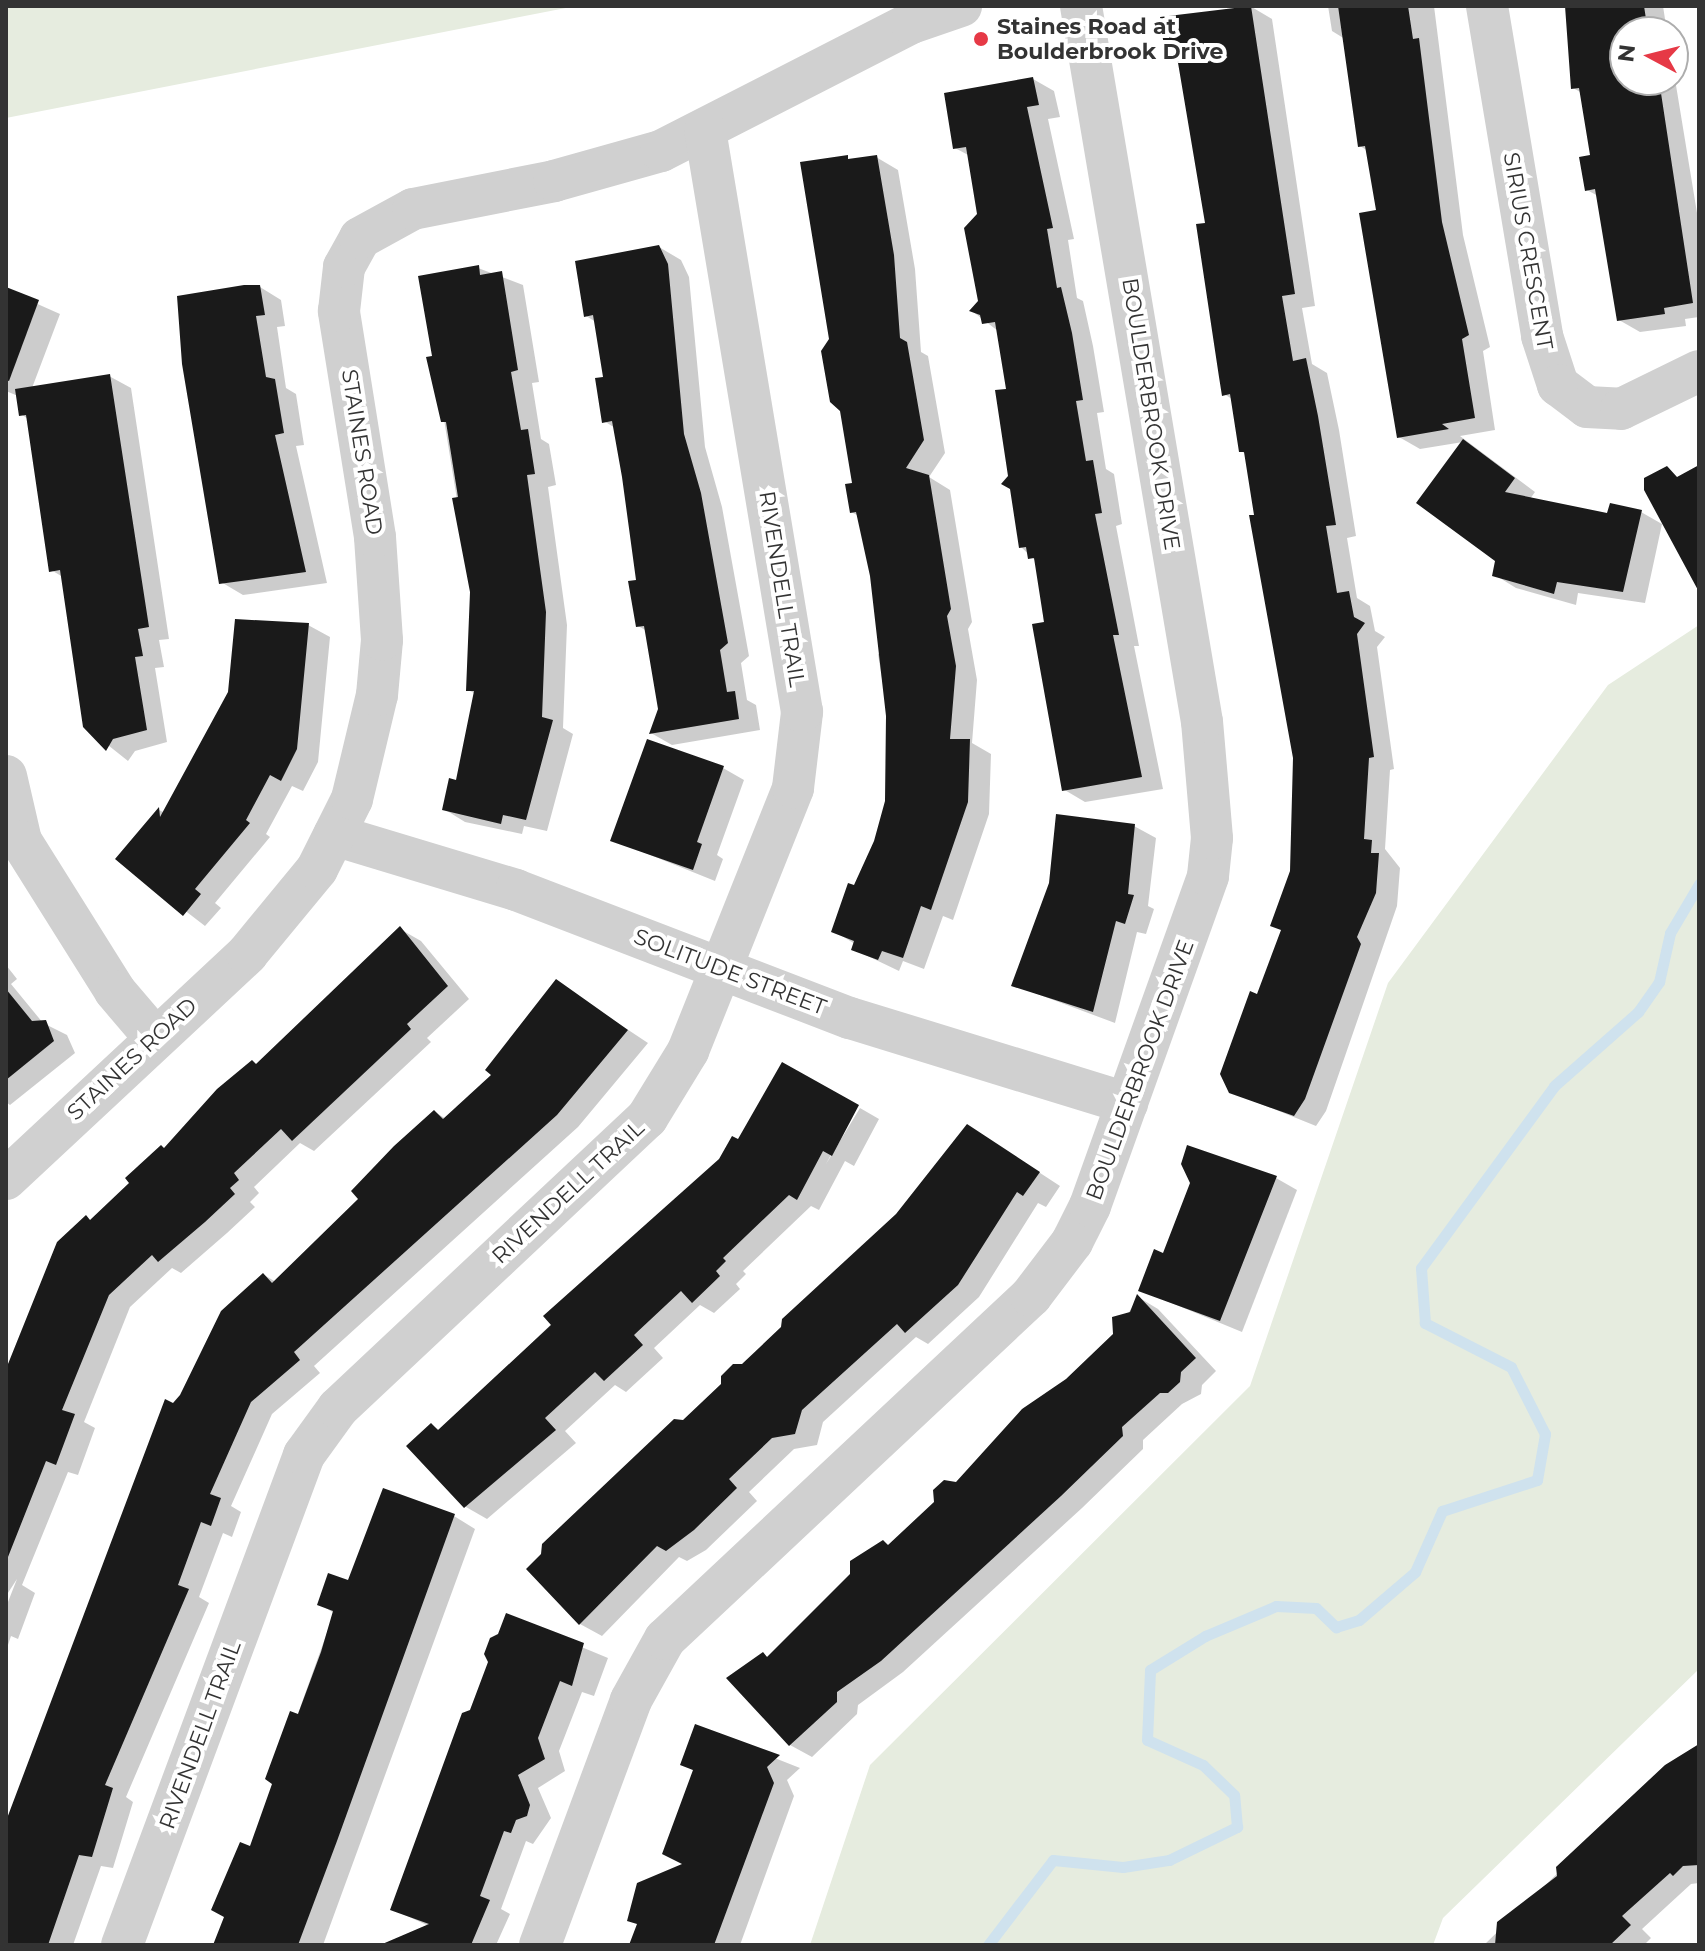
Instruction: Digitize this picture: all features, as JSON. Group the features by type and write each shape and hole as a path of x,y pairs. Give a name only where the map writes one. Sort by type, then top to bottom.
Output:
{"street":[{"name":"STAINES ROAD","path":"6,1179 247,954 294,901 334,835 364,757 382,640 375,537 339,311 349,255 370,230 413,209 554,181 661,151 911,23 961,6"},
{"name":"BOULDERBROOK DRIVE","path":"540,1945 631,1700 665,1639 1050,1274 1090,1206 1208,876 1210,790 1081,6"},
{"name":"SIRIUS CRESCENT","path":"1487,6 1542,336 1558,385 1587,407 1621,409 1699,371"},
{"name":"RIVENDELL TRAIL","path":"122,1945 304,1455 338,1408 647,1118 688,1051 793,788 802,712 705,130"},
{"path":"6,776 21,841 115,991 155,1038"},
{"name":"SOLITUDE STREET","path":"334,835 516,890 850,1018 1127,1103"}],"shaded area":[{"path":"6,6 576,6 6,118"},
{"path":"1699,625 1699,1669 1443,1918 1433,1945 810,1945 870,1765 1250,1386 1388,983 1608,685"}],"building":[{"path":"1251,6 1295,294 1282,296 1293,361 1306,358 1318,416 1336,525 1326,526 1337,593 1349,591 1354,617 1365,623 1357,634 1374,757 1369,758 1364,839 1372,840 1371,853 1379,853 1376,893 1357,937 1361,944 1305,1099 1294,1116 1229,1093 1220,1074 1250,991 1257,994 1281,930 1270,926 1290,871 1293,758 1249,515 1254,515 1244,452 1239,452 1230,394 1222,396 1196,224 1205,223 1175,45 1164,47 1160,17"},
{"path":"1338,6 1408,6 1413,39 1419,38 1442,222 1469,335 1462,339 1475,418 1442,424 1449,429 1397,438 1359,213 1376,210 1365,146 1358,147"},
{"path":"1565,6 1644,6 1646,16 1609,16 1609,96 1661,96 1693,303 1664,308 1665,314 1617,321 1595,189 1585,191 1579,157 1590,155 1579,88 1571,89"},
{"path":"1033,77 1039,105 1027,107 1053,228 1047,229 1057,288 1061,287 1072,333 1083,400 1076,401 1086,461 1093,460 1102,513 1095,514 1119,635 1113,635 1142,777 1062,791 1032,624 1044,622 1034,558 1028,559 1026,547 1019,548 1010,489 1001,484 1008,476 995,390 1006,389 995,322 982,324 980,315 969,311 978,301 964,228 977,214 966,147 953,149 944,93"},
{"path":"848,155 848,159 877,155 894,255 900,338 907,342 924,440 906,468 929,475 951,609 947,616 956,666 950,739 970,739 968,802 931,910 921,906 903,958 882,951 878,960 851,950 854,941 831,932 848,883 854,885 874,841 885,801 886,716 870,576 856,512 850,513 845,484 852,483 840,411 830,402 821,351 829,339 800,162"},
{"path":"659,245 668,264 684,434 701,493 728,643 720,650 727,692 735,691 739,719 649,734 658,709 644,626 636,627 628,581 636,580 622,477 612,421 602,423 595,378 603,377 593,315 584,317 575,261"},
{"path":"479,265 480,275 502,271 518,370 511,372 521,430 528,429 535,474 527,475 546,612 542,717 553,720 526,820 503,815 501,824 442,810 449,778 456,780 474,691 466,691 470,592 452,498 458,497 446,422 441,422 426,357 432,356 418,276"},
{"path":"260,285 265,315 256,316 266,377 275,379 284,433 275,435 306,572 219,584 182,364 177,296"},
{"path":"6,287 39,300 9,381 6,380"},
{"path":"110,374 149,627 138,629 143,656 135,657 147,730 113,739 106,751 83,727 60,570 49,572 26,415 19,416 15,389"},
{"path":"1463,439 1515,478 1505,492 1607,513 1610,503 1642,510 1623,592 1557,582 1554,594 1492,576 1495,561 1416,503"},
{"path":"1699,465 1699,592 1644,490 1644,478 1667,466 1677,477"},
{"path":"235,619 309,623 297,749 281,781 270,775 246,820 250,823 195,889 201,894 183,916 115,859 159,807 160,817 228,692"},
{"path":"647,739 724,766 697,842 702,844 693,870 610,841"},
{"path":"1056,814 1135,824 1128,894 1134,895 1125,924 1116,921 1093,1012 1011,986 1049,883"},
{"path":"400,926 448,986 407,1024 411,1029 292,1141 281,1129 234,1173 239,1180 230,1188 235,1194 205,1222 158,1262 152,1255 109,1295 62,1410 75,1414 56,1465 46,1461 6,1562 6,1369 57,1242 86,1215 90,1220 129,1183 125,1178 161,1145 164,1148 217,1089 252,1060 256,1064"},
{"path":"556,979 628,1030 557,1115 294,1352 300,1360 251,1402 210,1494 221,1498 211,1526 201,1522 178,1585 189,1589 105,1785 113,1788 92,1857 79,1855 48,1945 6,1945 6,1821 165,1399 173,1403 180,1395 221,1311 263,1273 272,1283 358,1199 351,1191 394,1146 434,1110 443,1119 491,1075 485,1070"},
{"path":"6,989 32,1021 46,1020 54,1041 6,1080"},
{"path":"782,1062 859,1105 832,1156 823,1151 797,1200 789,1195 723,1258 726,1261 716,1271 720,1276 692,1303 681,1291 634,1335 643,1345 604,1381 595,1372 545,1418 556,1430 464,1508 406,1446 431,1423 438,1430 551,1325 543,1316 719,1159 732,1136 738,1139"},
{"path":"967,1124 1040,1172 1023,1196 1017,1192 958,1285 905,1333 897,1324 802,1410 795,1434 772,1438 729,1479 737,1488 694,1530 666,1551 657,1546 579,1625 526,1569 541,1554 542,1544 674,1419 683,1420 721,1384 721,1376 733,1364 742,1364 781,1327 782,1319 896,1214"},
{"path":"1187,1145 1277,1176 1220,1321 1138,1291 1154,1249 1163,1253 1190,1183 1181,1164"},
{"path":"1137,1294 1196,1358 1181,1372 1180,1382 1168,1393 1160,1393 1122,1427 1123,1436 881,1661 837,1692 837,1702 789,1746 726,1678 763,1652 767,1657 850,1574 850,1561 883,1540 888,1545 934,1502 933,1490 944,1480 956,1482 1022,1409 1066,1379 1113,1334 1112,1317 1130,1312"},
{"path":"383,1488 455,1514 337,1841 298,1945 213,1945 224,1917 211,1910 240,1842 250,1846 272,1784 265,1779 290,1711 298,1714 321,1652 333,1611 317,1605 328,1573 348,1580"},
{"path":"506,1613 584,1643 572,1686 560,1681 538,1738 545,1759 518,1775 530,1805 527,1816 516,1820 511,1833 504,1831 480,1896 490,1900 471,1945 380,1945 429,1924 390,1910 462,1713 470,1710 488,1662 484,1654 490,1638 498,1634"},
{"path":"695,1724 780,1755 767,1767 774,1783 714,1945 629,1945 637,1924 627,1921 637,1883 682,1864 662,1854 693,1770 680,1765"},
{"path":"1699,1744 1699,1865 1683,1866 1673,1876 1670,1873 1622,1916 1631,1925 1610,1945 1495,1945 1497,1922 1557,1876 1556,1867 1665,1765"}],"waterway":[{"path":"988,1945 1053,1860 1123,1867 1169,1860 1237,1827 1234,1795 1203,1765 1147,1740 1150,1670 1205,1636 1276,1606 1316,1608 1336,1627 1359,1620 1415,1572 1442,1511 1537,1480 1545,1434 1511,1367 1425,1323 1421,1268 1554,1086 1638,1012 1659,982 1670,933 1699,884"}],"place":[{"name":"Staines Road at Boulderbrook Drive","path":"981,39"}]}
